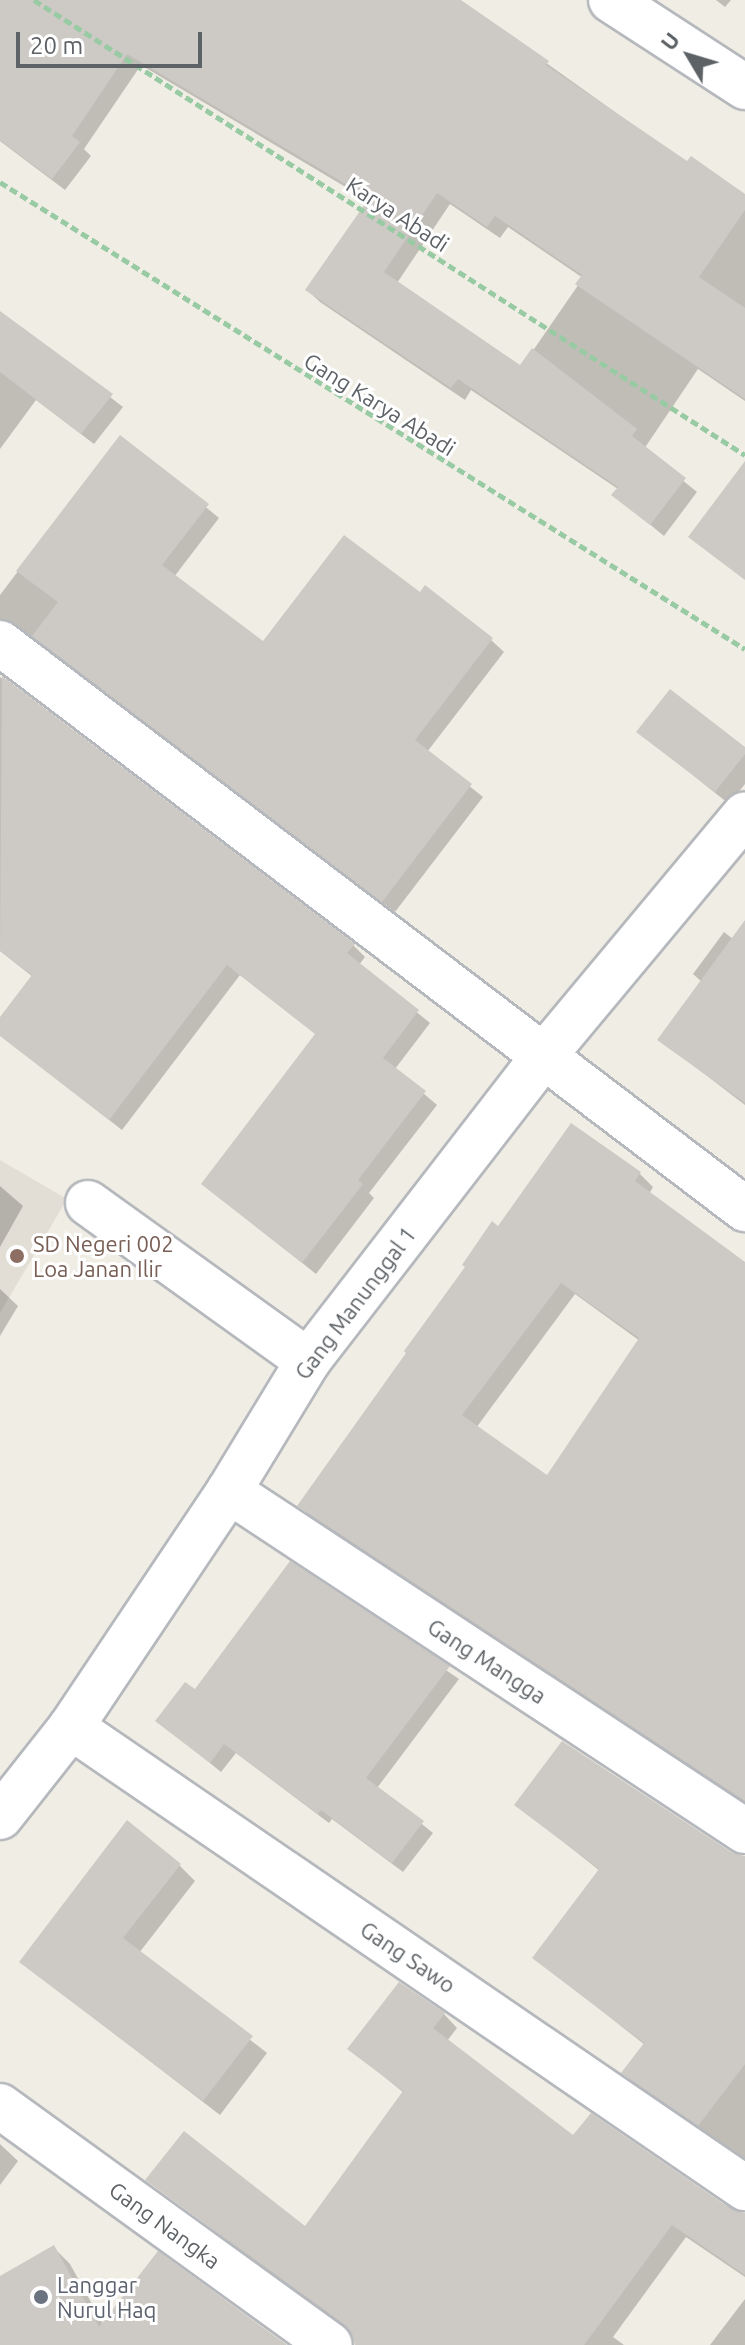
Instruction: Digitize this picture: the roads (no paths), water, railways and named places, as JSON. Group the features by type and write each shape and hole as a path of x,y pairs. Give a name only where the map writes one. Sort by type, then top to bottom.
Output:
{"street":[{"path":"611,0 745,87"},
{"path":"0,643 542,1058 745,1209"},
{"name":"Gang Manunggal 1","path":"0,1817 71,1727 229,1491 308,1361 542,1058 745,814"},
{"path":"88,1203 308,1361"},
{"name":"Gang Mangga","path":"229,1491 745,1831"},
{"name":"Gang Sawo","path":"71,1727 745,2188"},
{"name":"Gang Nangka","path":"0,2106 330,2345"}],"place":[{"name":"SD Negeri 002 Loa Janan Ilir","path":"17,1256"},
{"name":"Langgar Nurul Haq","path":"41,2297"}]}
